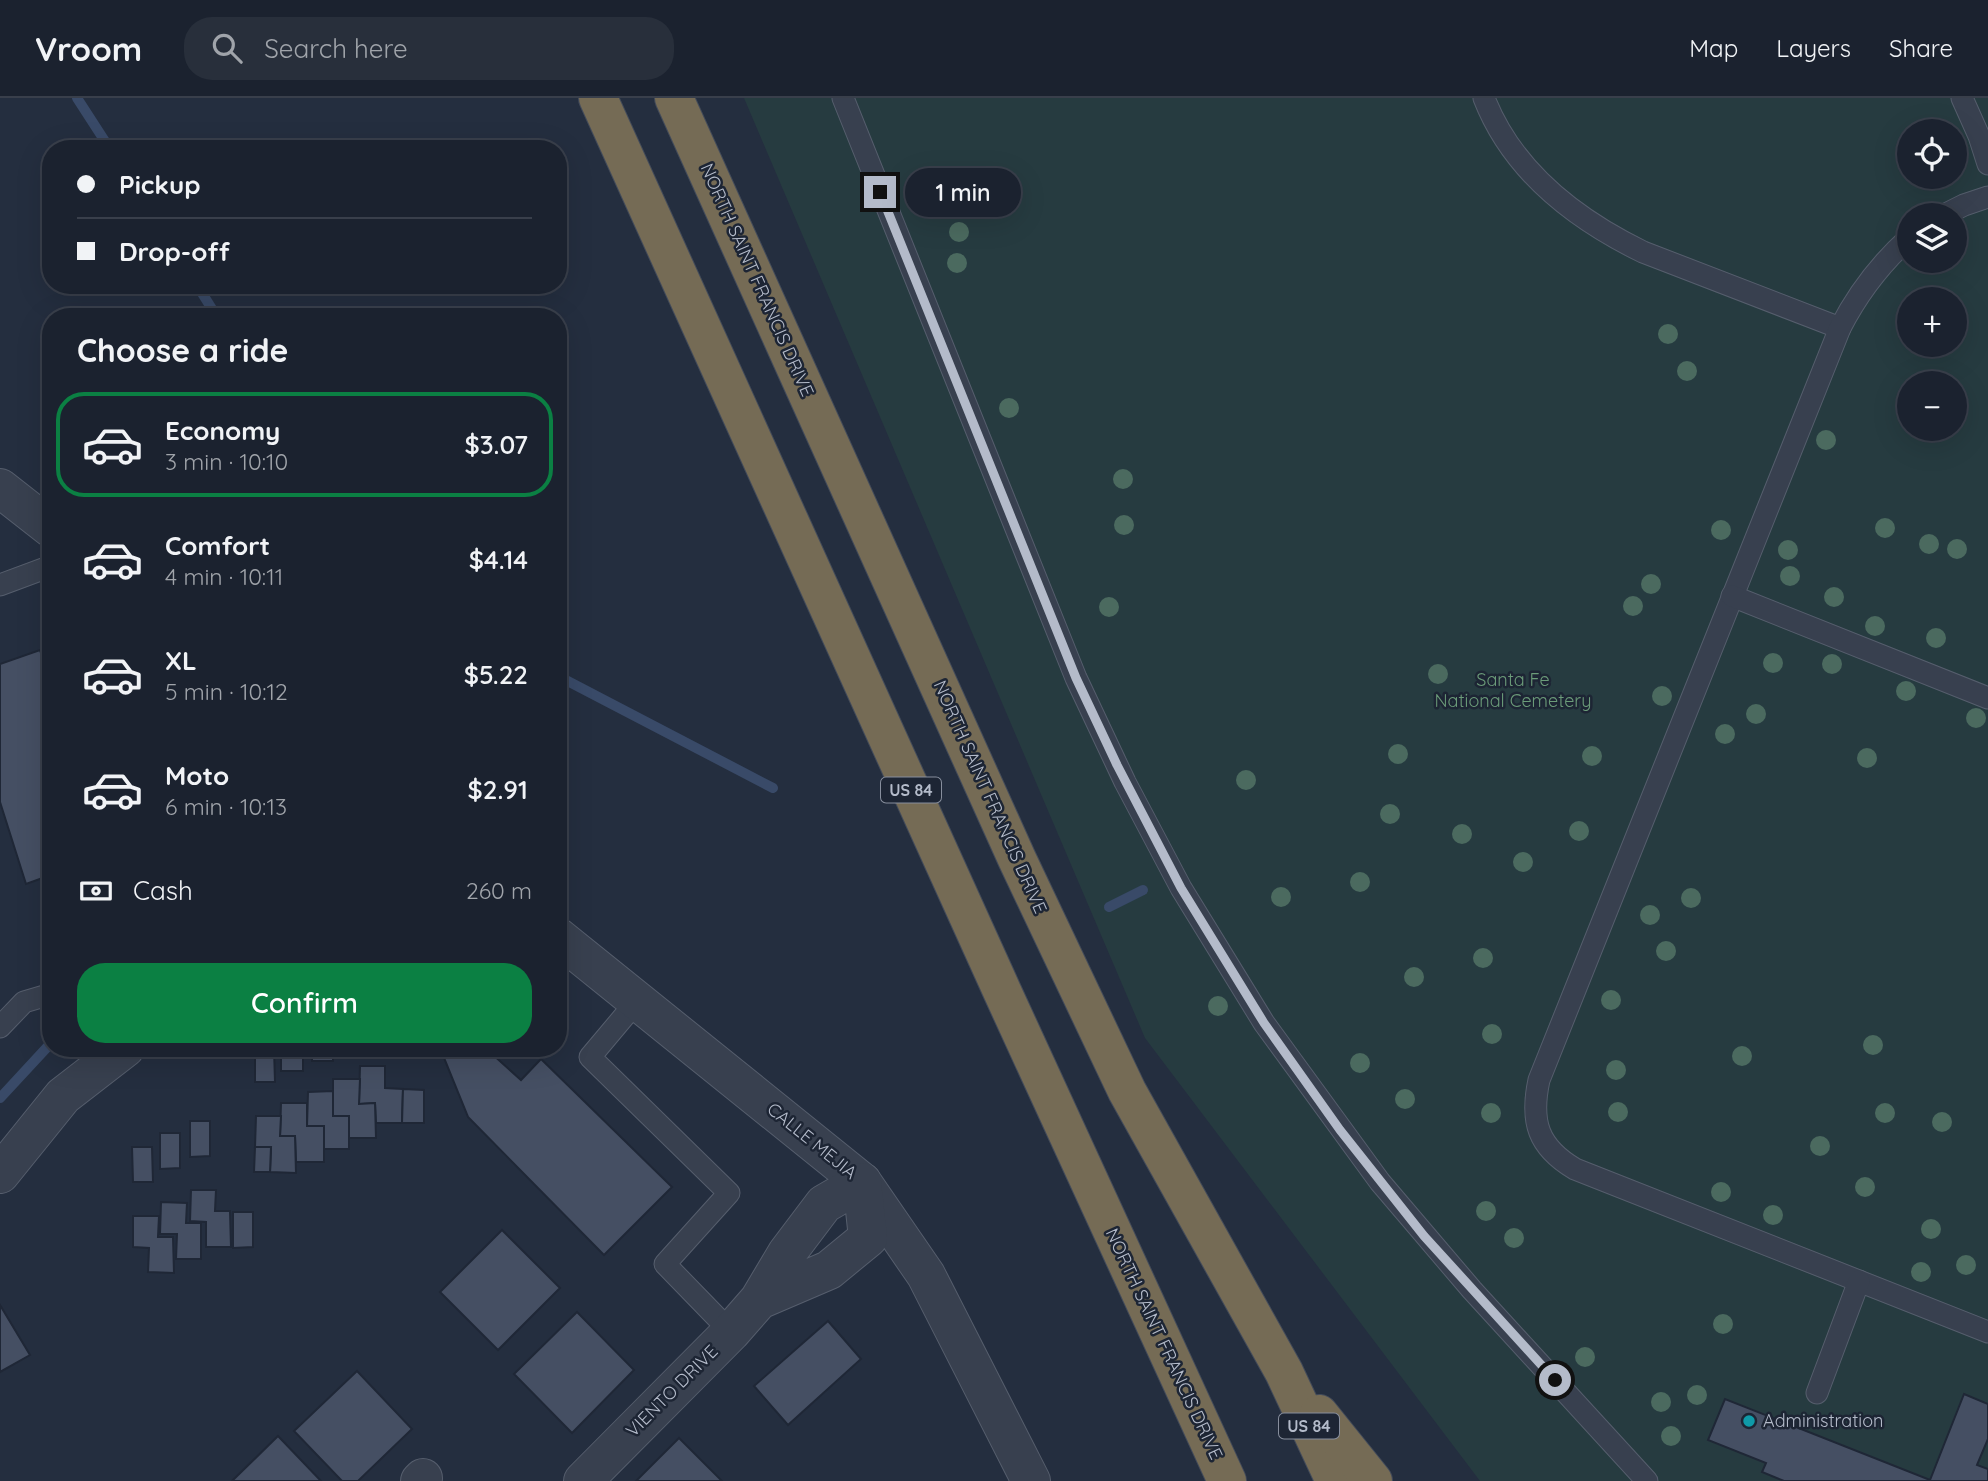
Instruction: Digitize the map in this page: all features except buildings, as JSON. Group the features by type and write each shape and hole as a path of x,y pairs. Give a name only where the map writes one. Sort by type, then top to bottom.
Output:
{"highway":[{"name":"NORTH SAINT FRANCIS DRIVE","path":"597,98 1227,1481"},
{"name":"NORTH SAINT FRANCIS DRIVE","path":"674,98 1017,859 1127,1091 1284,1372 1335,1481"},
{"path":"1164,1342 1249,1481"},
{"path":"1284,1372 1373,1481"}],"street":[{"path":"0,488 42,521"},
{"name":"CALLE MEJIA","path":"567,944 862,1182 926,1275 1031,1481"},
{"path":"0,1174 63,1097 114,1057"},
{"name":"VIENTO DRIVE","path":"583,1481 732,1332 759,1300 787,1253 824,1204 862,1182 868,1238 829,1270 759,1300"}],"lane":[{"path":"843,98 1076,678 1125,782 1195,911 1264,1023 1380,1182 1472,1290 1647,1481"},
{"path":"1484,98 1489,113 1527,169 1551,193 1602,230 1643,252 1840,328"},
{"path":"1962,98 1988,164"},
{"path":"1967,204 1988,197"},
{"path":"1897,249 1869,278 1840,328 1539,1080 1534,1103 1536,1124 1545,1143 1558,1159 1575,1168 1988,1332"},
{"path":"0,585 42,572"},
{"path":"1732,596 1988,698"},
{"path":"0,1027 24,1002 42,997"},
{"path":"636,1001 590,1057 729,1193 665,1264 732,1332"},
{"path":"1817,1393 1859,1280"}],"green space":[{"name":"Santa Fe National Cemetery","path":"744,98 1988,98 1988,1481 1480,1481 1145,1038"}],"waterway":[{"path":"77,98 104,140"},
{"path":"203,294 211,308"},
{"path":"567,681 773,788"},
{"path":"1109,907 1143,890"},
{"path":"0,1098 42,1053"}],"place":[{"name":"Administration","path":"1749,1421"}],"route":[{"path":"880,192 1076,678 1100,732 1181,888 1235,979 1340,1130 1424,1236 1555,1380"}]}
